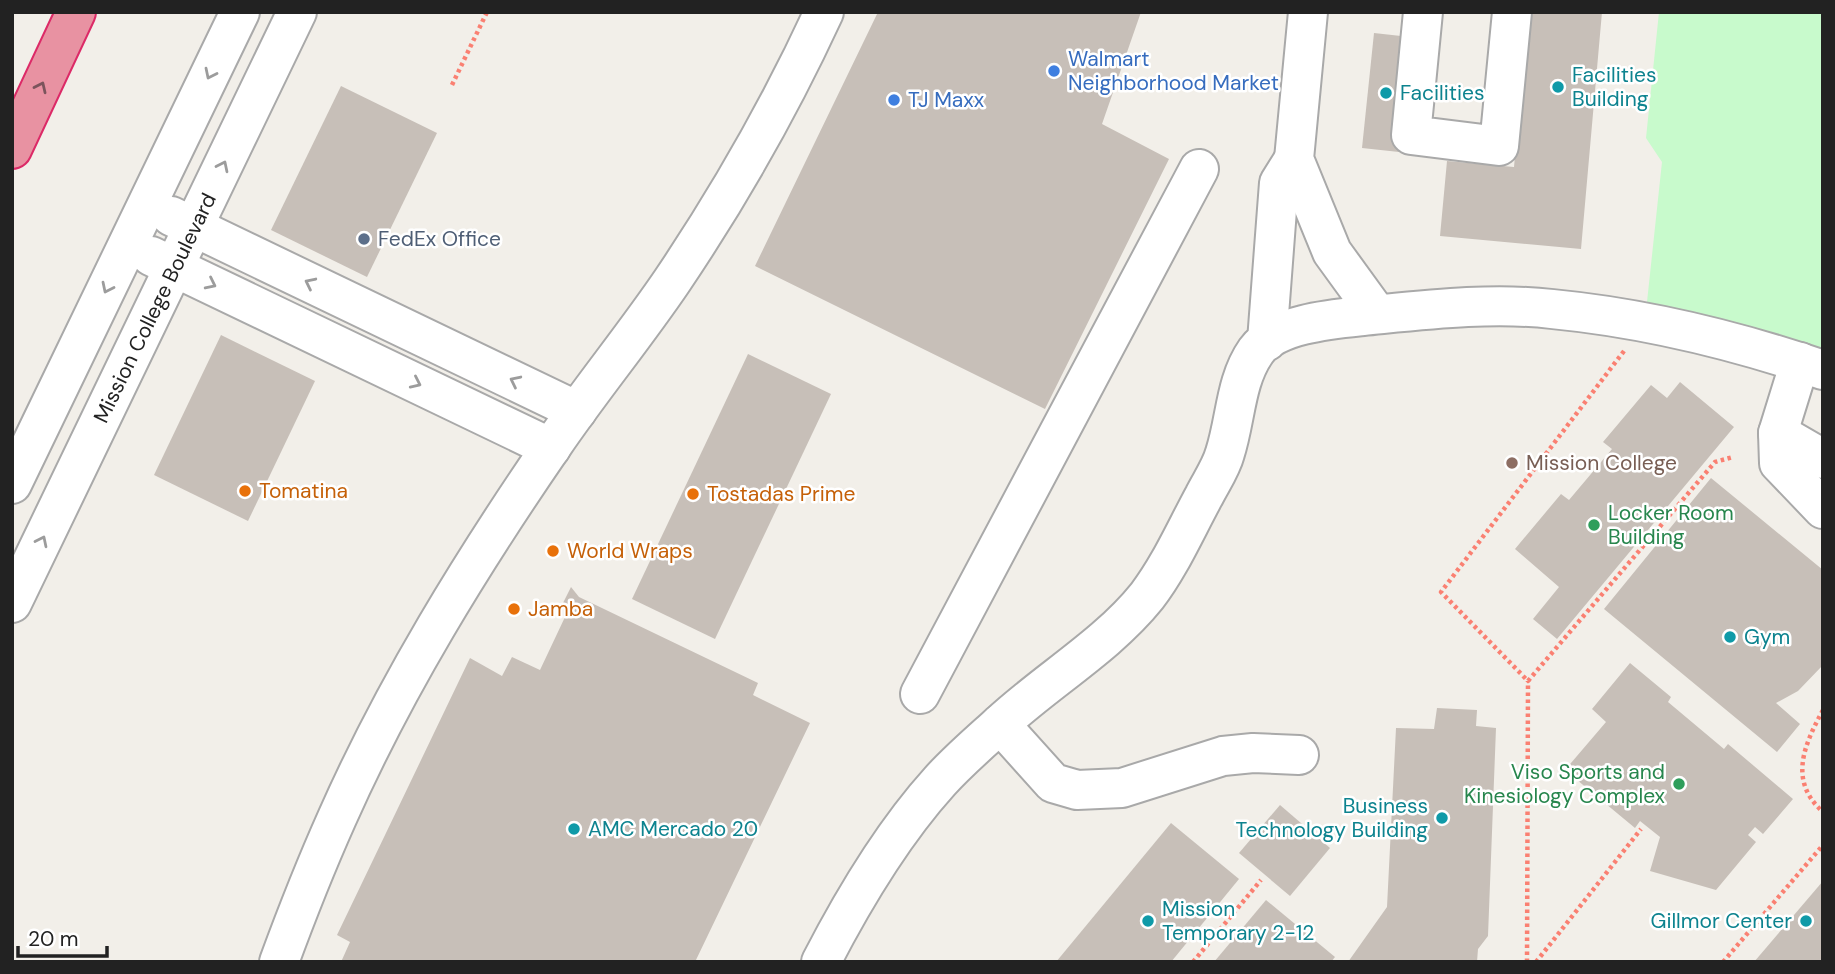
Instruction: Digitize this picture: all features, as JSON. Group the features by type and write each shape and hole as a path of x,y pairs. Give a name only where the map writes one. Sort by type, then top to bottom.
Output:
{"highway":[{"path":"12,149 76,12"}],"street":[{"path":"12,484 240,12"},
{"name":"Mission College Boulevard","path":"12,603 297,12"},
{"path":"279,962 338,816 382,725 464,580 551,448 673,279 757,141 824,12"},
{"path":"1267,341 1279,183 1294,159 1308,12"},
{"path":"1423,12 1411,135 1499,146 1512,12"},
{"path":"1294,159 1332,252 1377,314"},
{"path":"920,694 1199,169"},
{"path":"147,204 577,411"},
{"path":"128,244 551,448"},
{"path":"821,962 848,908 889,847 940,781 1000,724 1094,649 1147,596 1179,544 1224,456 1242,376 1258,347 1285,330 1340,318 1377,314 1492,307 1550,308 1621,318 1712,336 1811,366 1778,433 1779,463 1823,509"},
{"path":"1778,433 1823,459"},
{"path":"1000,724 1052,783 1077,790 1122,788 1223,756 1253,753 1299,755"}],"path":[{"path":"452,85 487,12"},
{"path":"1528,681 1441,592 1628,347 1621,318"},
{"path":"1527,962 1528,681 1715,462 1732,457"},
{"path":"1823,710 1801,758 1804,784 1814,805 1823,812"},
{"path":"1536,962 1641,829"},
{"path":"1723,962 1823,845"},
{"path":"1193,962 1261,880"}],"green space":[{"path":"1659,12 1823,12 1823,354 1779,337 1647,302 1662,162 1646,138"}],"building":[{"path":"878,12 1141,12 1102,124 1169,159 1045,409 755,266"},
{"name":"Facilities Building","path":"1528,12 1602,12 1581,249 1440,236 1447,161 1514,167"},
{"name":"Facilities","path":"1374,33 1410,37 1399,152 1362,148"},
{"path":"341,86 437,133 367,277 271,230"},
{"path":"221,335 315,381 248,521 154,475"},
{"path":"748,354 831,394 715,639 632,599"},
{"name":"Locker Room Building","path":"1680,382 1734,427 1557,639 1533,619 1559,587 1515,549 1561,494 1569,500 1612,449 1603,442 1651,385 1667,398"},
{"name":"Gym","path":"1711,478 1823,570 1823,665 1798,691 1776,703 1800,724 1777,752 1604,609"},
{"name":"AMC Mercado 20","path":"571,587 579,597 758,683 753,695 810,723 695,962 341,962 350,942 337,935 470,658 502,676 512,657 540,670 565,617 558,613"},
{"name":"Viso Sports and Kinesiology Complex","path":"1630,663 1671,697 1668,702 1724,749 1728,744 1793,799 1763,834 1755,827 1748,835 1756,842 1716,890 1650,871 1660,837 1640,821 1635,828 1565,770 1606,722 1592,709"},
{"name":"Business Technology Building","path":"1437,708 1477,710 1476,726 1496,728 1488,936 1478,949 1477,962 1348,962 1387,907 1396,728 1434,729"},
{"path":"1280,805 1330,848 1290,896 1239,853"},
{"name":"Mission Temporary 2-12","path":"1171,823 1239,879 1171,962 1056,962"},
{"name":"Gillmor Center","path":"1823,881 1823,962 1754,962"},
{"path":"1266,900 1335,957 1331,962 1214,962"}],"place":[{"name":"Walmart Neighborhood Market","path":"1054,71"},
{"name":"Facilities Building","path":"1558,87"},
{"name":"Facilities","path":"1386,93"},
{"name":"TJ Maxx","path":"894,100"},
{"name":"FedEx Office","path":"364,239"},
{"name":"Mission College","path":"1512,463"},
{"name":"Tomatina","path":"245,491"},
{"name":"Tostadas Prime","path":"693,494"},
{"name":"Locker Room Building","path":"1594,525"},
{"name":"World Wraps","path":"553,551"},
{"name":"Jamba","path":"514,609"},
{"name":"Gym","path":"1730,637"},
{"name":"Viso Sports and Kinesiology Complex","path":"1679,784"},
{"name":"Business Technology Building","path":"1442,818"},
{"name":"AMC Mercado 20","path":"574,829"},
{"name":"Mission Temporary 2-12","path":"1148,921"},
{"name":"Gillmor Center","path":"1806,921"}]}
